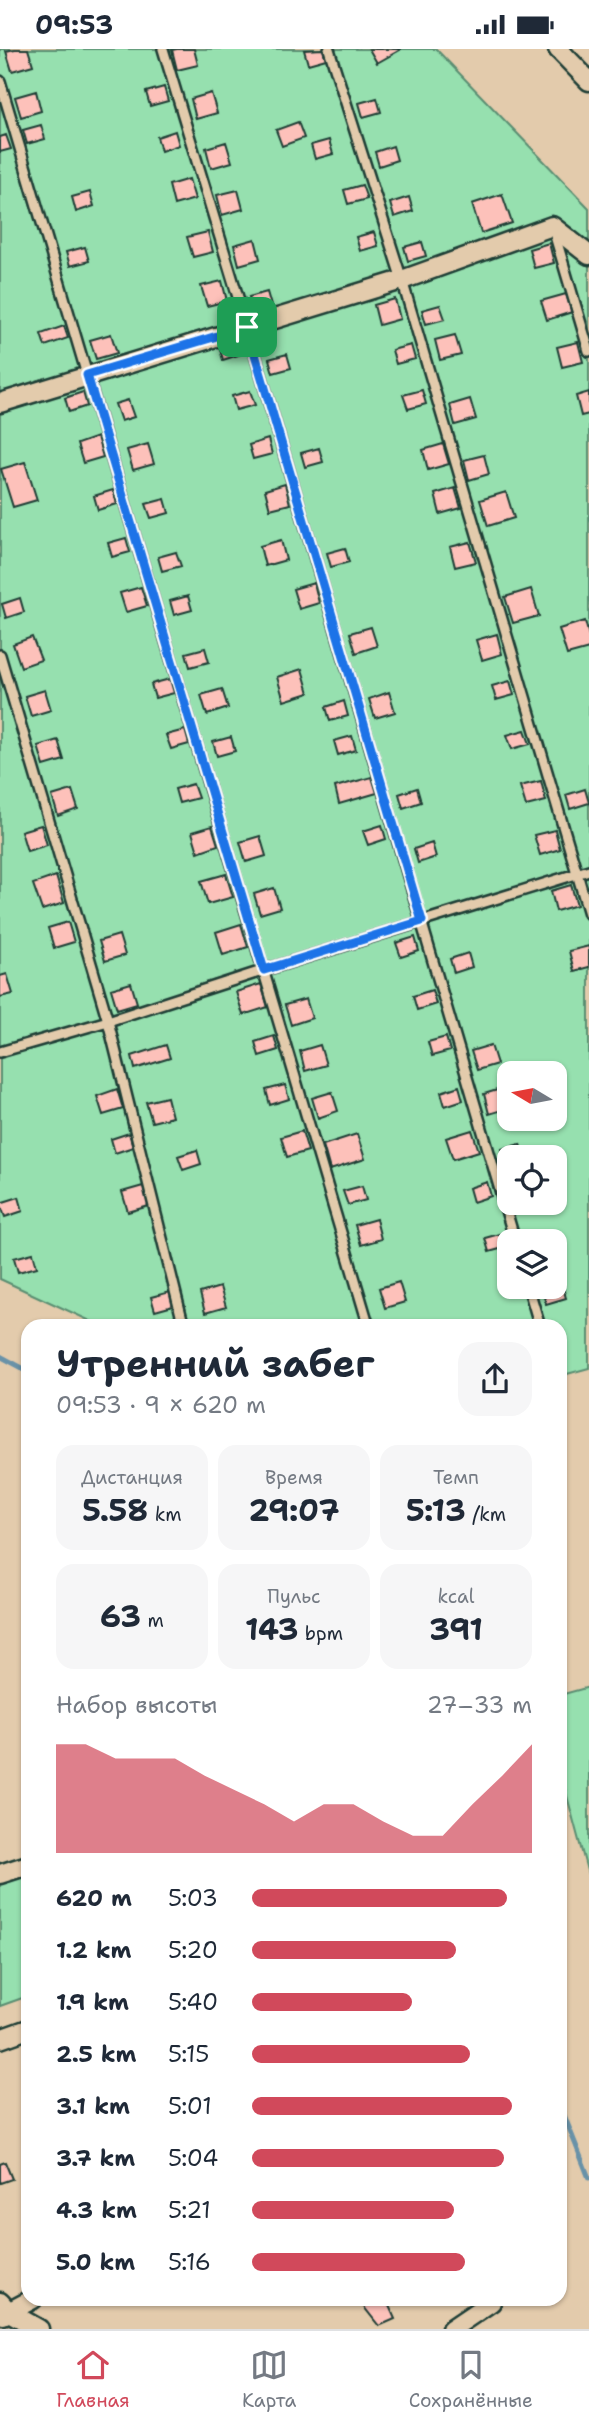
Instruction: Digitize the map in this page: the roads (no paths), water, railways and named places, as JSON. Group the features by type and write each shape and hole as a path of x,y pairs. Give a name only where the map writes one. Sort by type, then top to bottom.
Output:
{"street":[{"path":"558,49 589,81"},
{"path":"0,403 402,279 552,226 589,255"},
{"path":"0,1874 21,1867"},
{"path":"0,2039 21,2032"},
{"path":"3,2310 21,2303"},
{"path":"451,2329 485,2306"},
{"path":"3,2310 39,2329"}],"lane":[{"path":"163,49 512,1229"},
{"path":"329,49 402,279 589,914"},
{"path":"0,81 367,1319"},
{"path":"552,226 589,351"},
{"path":"0,655 108,1021 182,1319"},
{"path":"0,1052 108,1021 589,870"},
{"path":"532,1299 538,1319"}],"waterway":[{"path":"0,1356 21,1367"},
{"path":"567,2123 589,2178"}]}
